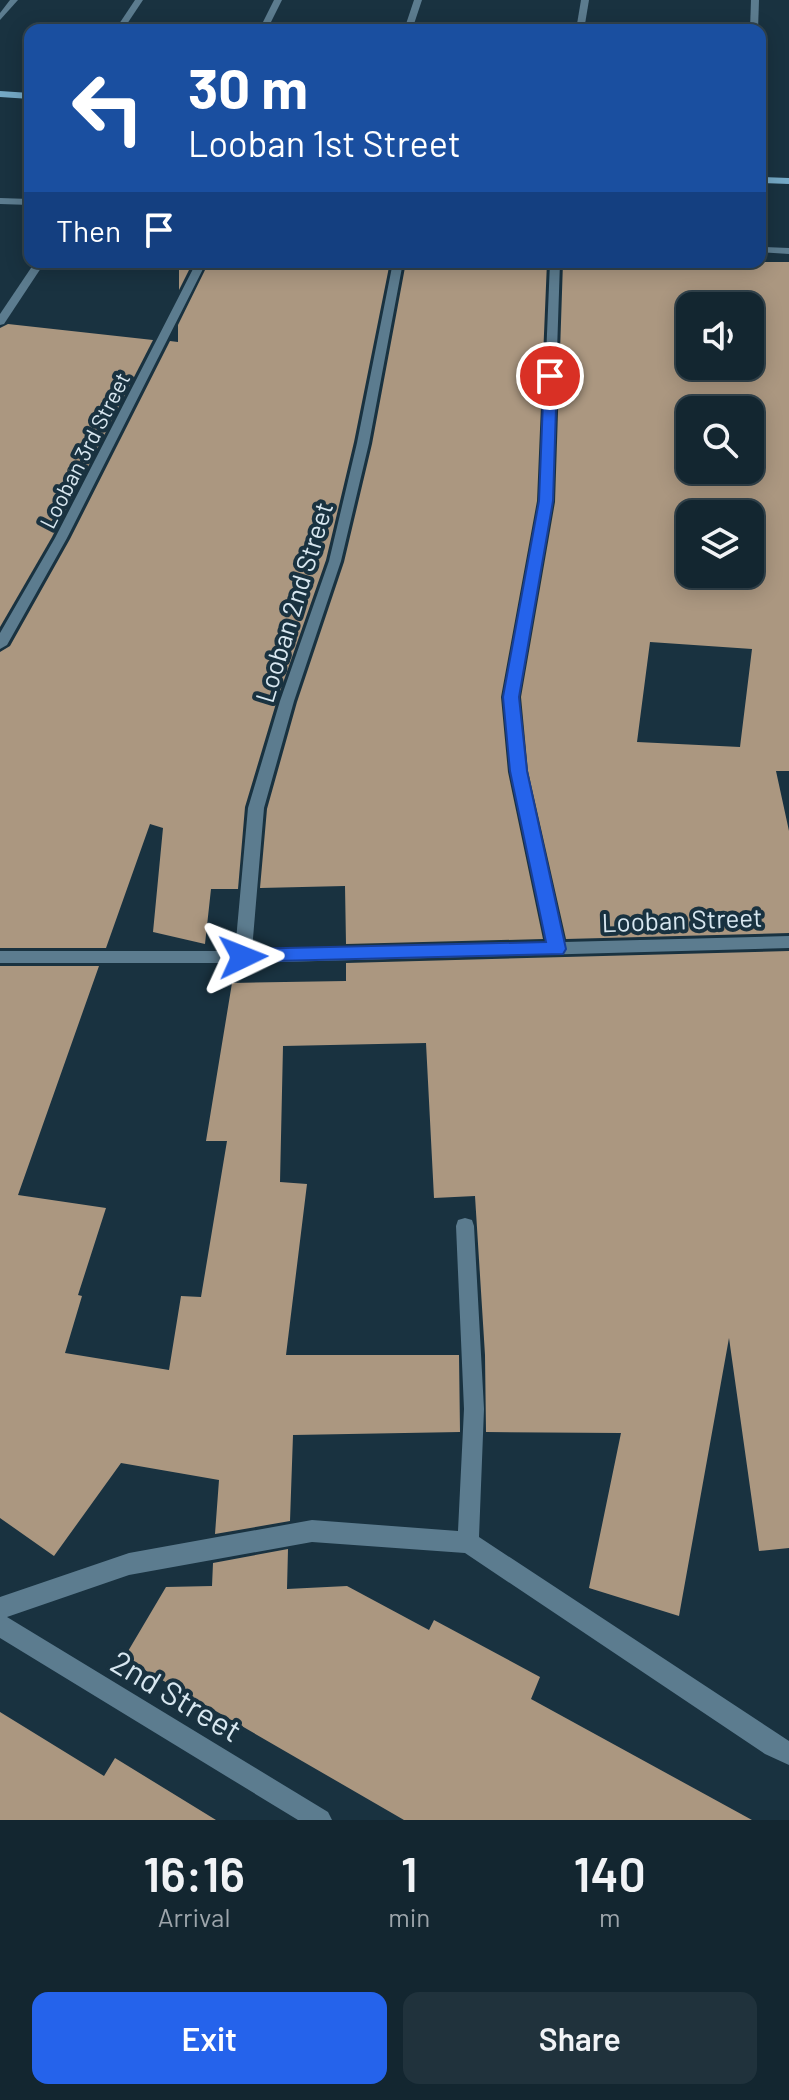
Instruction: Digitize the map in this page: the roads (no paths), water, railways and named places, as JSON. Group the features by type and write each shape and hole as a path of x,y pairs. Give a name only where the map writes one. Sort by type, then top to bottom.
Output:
{"street":[{"path":"0,18 14,0"},
{"path":"123,24 139,0"},
{"path":"266,24 278,0"},
{"path":"410,24 418,0"},
{"path":"581,24 585,0"},
{"path":"754,24 755,0"},
{"path":"0,94 24,96"},
{"path":"766,180 789,181"},
{"path":"0,201 24,202"},
{"path":"766,250 789,251"},
{"path":"0,322 36,268"},
{"name":"Looban 2nd Street","path":"243,957 256,808 287,701 335,561 363,443 397,268"},
{"path":"555,268 546,501 511,697 518,771 557,949"},
{"name":"Looban 3rd Street","path":"0,645 61,538 198,269"},
{"name":"Looban Street","path":"0,957 243,957 789,942"},
{"path":"465,1226 474,1409 468,1542"},
{"path":"0,1608 129,1564 312,1531 468,1542 773,1746 789,1753"},
{"name":"2nd Street","path":"0,1625 320,1820"}]}
